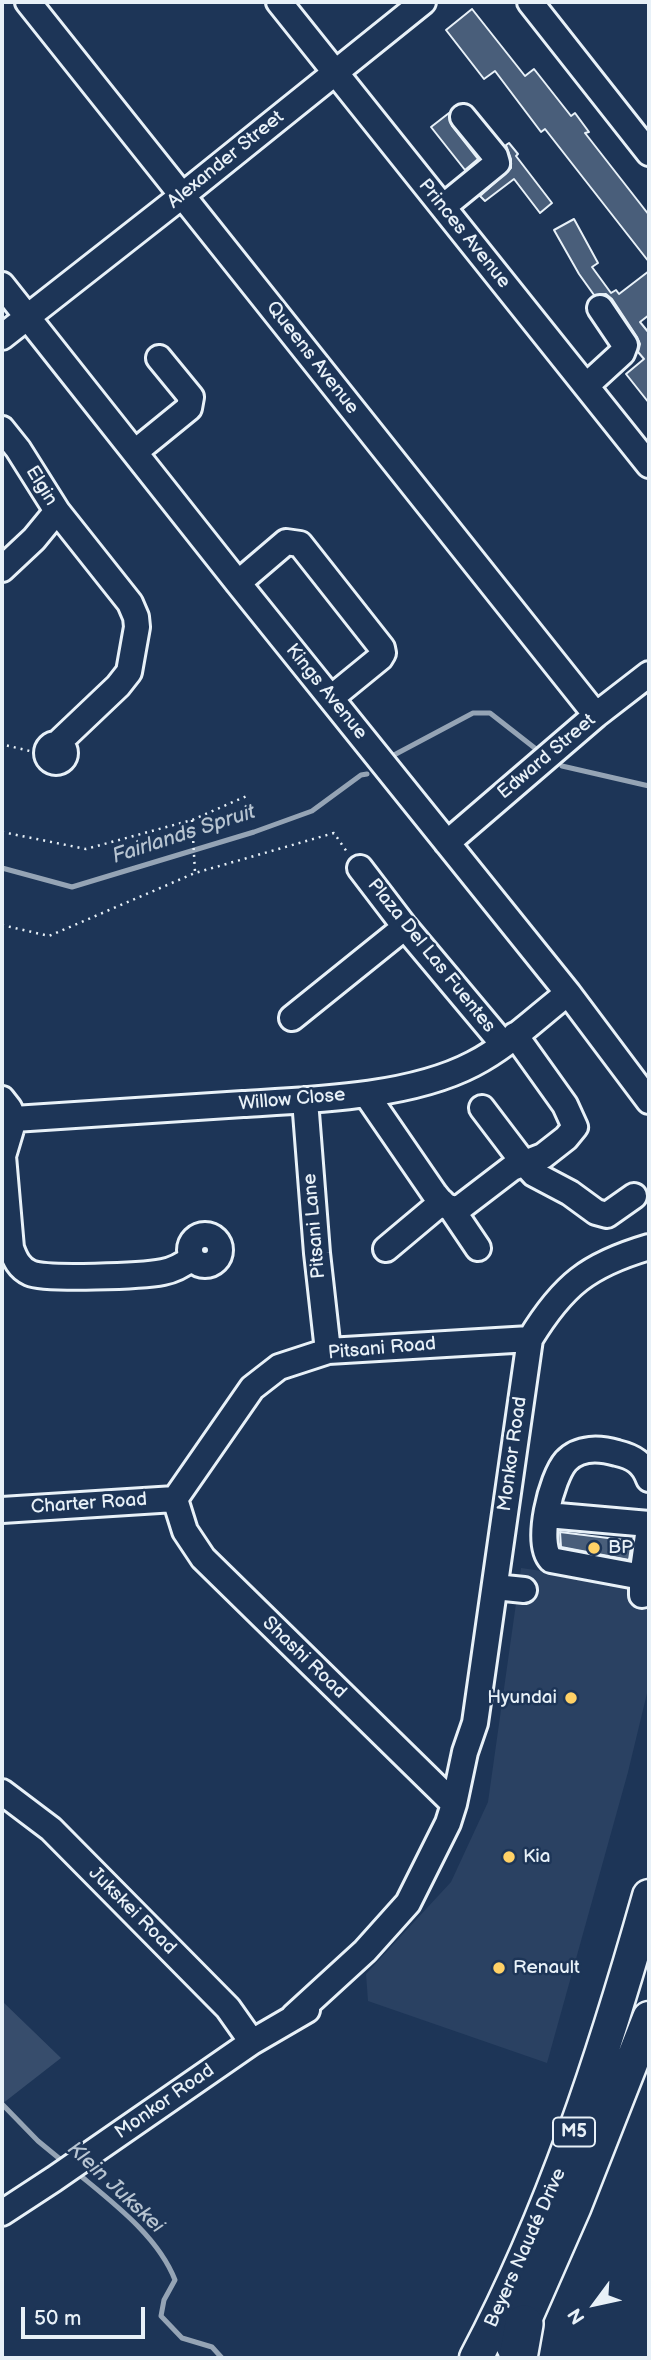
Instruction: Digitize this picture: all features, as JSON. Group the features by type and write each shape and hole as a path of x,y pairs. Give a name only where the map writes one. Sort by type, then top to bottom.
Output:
{"main road":[{"name":"Beyers Naudé Drive","path":"476,2358 505,2304 554,2189 617,2009 649,1896"},
{"name":"Beyers Naudé Drive","path":"508,2358 521,2341 649,2018"}],"street":[{"name":"Queens Avenue","path":"28,2 596,715"},
{"name":"Princes Avenue","path":"279,2 649,465"},
{"name":"Alexander Street","path":"2,337 424,2"},
{"path":"530,2 649,153"},
{"path":"443,207 497,163 495,156 463,117"},
{"name":"Kings Avenue","path":"2,285 568,993 649,1101"},
{"path":"586,386 622,353 625,345 600,308"},
{"path":"135,452 189,408 191,403 191,397 159,358"},
{"name":"Elgin","path":"2,429 18,449 57,511 34,539 2,569"},
{"path":"52,749 125,679 132,663 137,627 130,603 57,511"},
{"path":"238,583 286,542 300,544 382,648 380,658 331,698"},
{"name":"Edward Street","path":"447,843 596,715 649,674"},
{"name":"Plaza Del Las Fuentes","path":"360,868 404,927 565,1105 575,1124 574,1130 548,1153 523,1162"},
{"path":"292,1018 404,927"},
{"name":"Willow Close","path":"8,1109 305,1100 366,1094 434,1079 473,1064 509,1040 568,993"},
{"path":"366,1094 478,1248"},
{"name":"Pitsani Lane","path":"305,1100 328,1351"},
{"path":"482,1108 523,1162 539,1178 570,1193 602,1214 612,1212 634,1196"},
{"path":"8,1109 4,1156 12,1248 21,1267 28,1272 49,1276 160,1273 180,1267 192,1258"},
{"path":"386,1249 446,1205 461,1207 523,1162"},
{"name":"Monkor Road","path":"294,2016 365,1951 408,1903 435,1851 454,1804 465,1752 475,1723 530,1339 559,1297 586,1272 628,1253 649,1247"},
{"name":"Pitsani Road","path":"176,1499 252,1388 279,1367 328,1351 530,1339"},
{"path":"547,1515 649,1526 645,1570 551,1560 546,1555 544,1546 547,1515 550,1494 566,1461 581,1451 590,1449 636,1459 649,1479"},
{"name":"Charter Road","path":"2,1510 176,1499"},
{"name":"Shashi Road","path":"176,1499 185,1531 203,1558 454,1804"},
{"path":"495,1587 524,1590"},
{"name":"Monkor Road","path":"2,2213 252,2042 294,2016 318,2006 358,1977 410,1925 434,1891 456,1847 469,1811 478,1753 475,1723"},
{"name":"Jukskei Road","path":"2,1792 51,1829 228,2008 252,2042"}],"path":[{"path":"2,749 5,745 52,749"},
{"path":"2,832 86,849 192,820 249,795"},
{"path":"192,820 195,873"},
{"path":"2,925 49,936 195,873 334,833 360,868"}],"shaded area":[{"path":"521,1568 649,1586 649,1685 628,1772 547,2063 368,2001 366,1974 451,1882 488,1802"},
{"path":"2,2001 61,2058 2,2104"}],"building":[{"path":"472,9 525,76 534,69 571,116 575,113 589,132 585,133 649,215 649,262 545,129 541,132 495,71 484,79 446,30"},
{"path":"449,113 452,126 478,159 465,170 431,127"},
{"path":"509,143 552,203 540,213 514,179 485,201 480,196 511,168 506,145"},
{"path":"574,219 598,263 592,267 611,293 616,290 619,294 649,271 649,315 640,322 649,333 649,403 626,374 644,359 638,352 640,344 637,337 612,299 606,294 594,295 554,230"},
{"path":"560,1532 632,1541 629,1560 561,1547"}],"waterway":[{"name":"Fairlands Spruit","path":"394,755 473,713 490,713 536,749"},
{"name":"Fairlands Spruit","path":"562,766 649,786"},
{"name":"Fairlands Spruit","path":"2,868 72,887 254,832 312,811 361,775 367,774"},
{"name":"Klein Jukskei","path":"2,2104 38,2141 66,2164"},
{"name":"Klein Jukskei","path":"76,2172 146,2234 167,2264 175,2280 164,2300 161,2316 182,2338 212,2347 222,2358"}],"place":[{"name":"BP","path":"594,1548"},
{"name":"Hyundai","path":"571,1698"},
{"name":"Kia","path":"509,1857"},
{"name":"Renault","path":"499,1968"}]}
